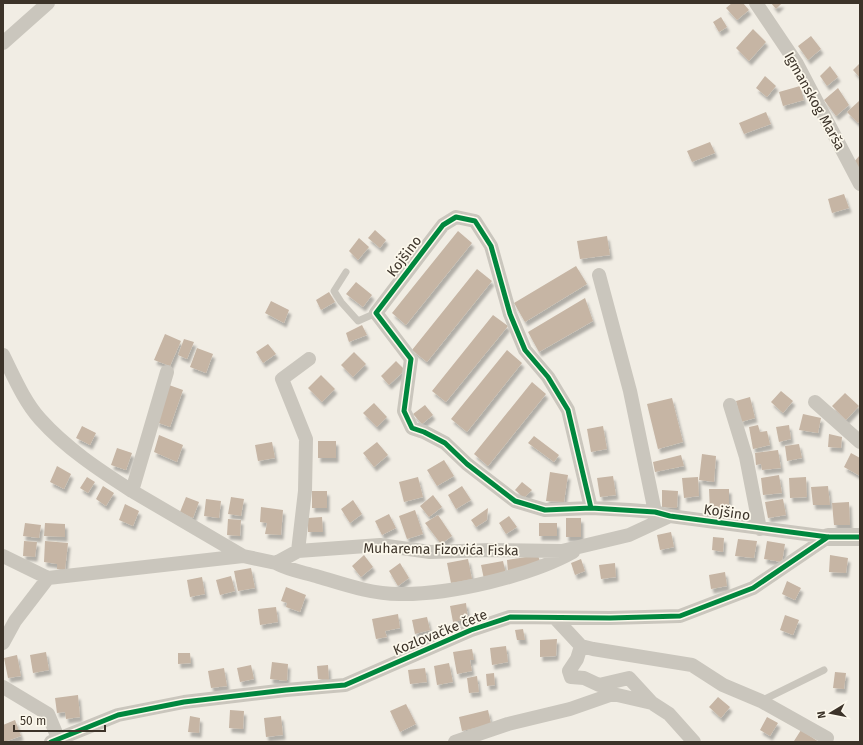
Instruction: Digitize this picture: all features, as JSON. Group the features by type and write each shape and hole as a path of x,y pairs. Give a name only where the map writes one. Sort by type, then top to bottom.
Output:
{"street":[{"path":"3,43 48,3"},
{"name":"Igmanskog Marša","path":"756,3 797,64 860,184"},
{"name":"Kojšino","path":"591,508 568,410 548,377 525,350 510,314 491,246 475,221 456,217 443,225 376,313 411,359 404,411 412,428 424,432 445,443 467,464 514,501 545,510 591,508 655,512 670,516 760,529 828,537 860,537"},
{"path":"599,275 630,391 655,512"},
{"path":"3,355 21,392 40,419 87,462 132,491 243,556"},
{"path":"298,551 305,491 306,439 282,379 309,359"},
{"path":"132,491 166,372"},
{"path":"815,402 860,442"},
{"name":"Kojšino","path":"730,406 746,457 760,529"},
{"name":"Muharema Fizovića Fiska","path":"276,563 298,551 380,545 430,552 491,550 562,552 629,535 670,516"},
{"name":"Kozlovačke čete","path":"55,740 118,715 184,702 344,685 471,630 510,617 555,618 680,616 753,588 828,537"},
{"name":"Muharema Fizovića Fiska","path":"48,578 243,556 276,563 286,569 354,588 399,594 455,589 522,573 557,561 584,546"},
{"path":"3,643 15,621 48,578 4,559"},
{"path":"555,618 581,646 692,665 723,685 761,701 827,738"},
{"path":"581,646 577,659 569,671 571,677 584,678 599,685 629,678 652,703 669,714 694,742"},
{"path":"3,687 48,714 55,740"},
{"path":"455,742 508,724 570,709 613,694 652,703"}],"lane":[{"path":"346,272 334,291 341,302 358,320 376,313"},
{"path":"761,701 824,670"}],"building":[{"path":"732,3 743,3 749,10 737,20 726,8"},
{"path":"771,3 782,3 776,9"},
{"path":"721,17 727,27 719,32 713,22"},
{"path":"753,29 766,42 749,61 736,48"},
{"path":"811,36 821,49 808,60 798,46"},
{"path":"860,63 860,78 853,70"},
{"path":"830,66 838,77 827,86 820,76"},
{"path":"765,76 776,86 767,97 756,88"},
{"path":"800,86 804,100 783,106 779,92"},
{"path":"838,88 849,105 836,116 824,100"},
{"path":"859,101 860,121 858,123 847,112"},
{"path":"766,112 771,124 744,134 739,123"},
{"path":"710,142 715,153 692,162 687,151"},
{"path":"860,155 860,169 853,163"},
{"path":"844,194 849,208 832,213 828,199"},
{"path":"375,230 386,240 380,248 368,238"},
{"path":"458,231 472,243 406,325 392,313"},
{"path":"607,236 610,255 580,259 577,241"},
{"path":"359,238 369,247 358,260 349,251"},
{"path":"576,266 587,284 525,322 514,303"},
{"path":"477,269 492,281 427,362 412,350"},
{"path":"356,282 372,295 363,307 346,294"},
{"path":"329,292 335,302 321,310 316,300"},
{"path":"585,298 593,321 539,352 528,332"},
{"path":"271,301 289,310 284,323 265,313"},
{"path":"493,315 508,326 446,402 432,391"},
{"path":"362,325 367,335 349,342 346,333"},
{"path":"165,334 181,341 170,366 154,360"},
{"path":"184,339 194,342 187,359 178,355"},
{"path":"268,344 276,354 263,363 256,352"},
{"path":"197,348 213,354 206,373 190,367"},
{"path":"507,350 522,363 467,432 451,419"},
{"path":"354,352 366,364 353,377 341,365"},
{"path":"396,361 405,370 389,385 381,376"},
{"path":"321,375 335,389 322,402 308,388"},
{"path":"532,382 546,394 488,466 474,454"},
{"path":"169,385 183,390 170,427 156,422"},
{"path":"781,391 793,401 783,413 771,402"},
{"path":"845,393 859,406 846,420 832,406"},
{"path":"750,397 755,418 741,422 736,401"},
{"path":"672,398 683,442 658,449 647,404"},
{"path":"374,403 387,417 377,427 363,413"},
{"path":"425,405 433,415 422,424 413,414"},
{"path":"803,414 821,418 818,433 799,430"},
{"path":"758,425 760,432 767,431 770,445 753,449 749,427"},
{"path":"789,425 791,439 779,442 776,427"},
{"path":"82,426 96,433 90,445 76,438"},
{"path":"603,426 607,449 591,452 587,429"},
{"path":"829,434 842,437 841,448 828,447"},
{"path":"159,435 183,445 177,462 154,452"},
{"path":"534,436 559,455 554,462 528,443"},
{"path":"318,441 336,441 336,458 318,458"},
{"path":"272,442 275,458 258,461 255,445"},
{"path":"377,442 388,455 374,467 363,453"},
{"path":"799,444 802,458 787,461 785,446"},
{"path":"117,448 132,453 126,470 111,465"},
{"path":"778,450 781,468 762,470 761,464 756,465 755,453"},
{"path":"851,453 860,458 860,476 844,467"},
{"path":"702,454 716,456 714,482 699,480"},
{"path":"681,455 684,466 655,472 653,462"},
{"path":"444,460 454,476 437,486 427,470"},
{"path":"57,466 71,474 64,489 50,482"},
{"path":"550,472 568,475 564,502 546,501"},
{"path":"779,475 782,493 763,495 761,478"},
{"path":"613,476 616,495 600,497 597,478"},
{"path":"87,477 95,482 88,493 80,488"},
{"path":"418,477 423,497 404,502 399,482"},
{"path":"698,477 699,496 684,498 682,478"},
{"path":"806,477 807,497 790,498 789,478"},
{"path":"522,482 532,490 524,498 515,490"},
{"path":"103,486 114,493 106,506 96,499"},
{"path":"462,486 471,500 456,509 448,495"},
{"path":"828,486 830,505 813,505 811,487"},
{"path":"709,489 729,489 729,511 710,511"},
{"path":"662,490 678,491 677,508 662,507"},
{"path":"312,491 327,491 327,508 312,508"},
{"path":"433,495 442,507 429,517 420,506"},
{"path":"186,497 199,502 193,518 180,512"},
{"path":"231,497 244,499 241,516 228,514"},
{"path":"206,499 221,501 219,518 204,516"},
{"path":"783,499 786,515 768,518 765,502"},
{"path":"353,500 362,514 350,523 341,509"},
{"path":"849,502 850,525 834,525 832,503"},
{"path":"125,504 139,511 133,526 119,520"},
{"path":"261,507 283,510 281,535 265,534 267,523 260,522"},
{"path":"488,508 487,520 476,527 471,520"},
{"path":"415,510 423,534 407,539 399,516"},
{"path":"389,514 396,528 382,535 375,521"},
{"path":"438,515 452,536 441,544 425,523"},
{"path":"509,516 517,527 506,534 499,523"},
{"path":"322,517 323,532 308,532 308,518"},
{"path":"566,518 581,518 581,537 566,537"},
{"path":"228,519 241,520 240,536 227,535"},
{"path":"25,523 41,525 39,538 23,536"},
{"path":"45,523 65,524 65,537 44,536"},
{"path":"539,523 557,523 557,536 539,536"},
{"path":"671,532 674,547 660,550 657,535"},
{"path":"713,537 724,538 723,552 712,550"},
{"path":"738,539 757,541 754,558 735,556"},
{"path":"24,541 37,542 35,557 23,556"},
{"path":"45,541 68,543 65,570 57,569 57,564 44,562"},
{"path":"767,541 785,544 782,562 764,559"},
{"path":"364,555 373,567 361,577 352,566"},
{"path":"538,555 540,562 508,572 507,560"},
{"path":"830,555 848,558 846,573 829,572"},
{"path":"468,559 472,579 451,583 447,563"},
{"path":"581,559 585,571 575,575 571,563"},
{"path":"503,561 506,574 484,579 481,565"},
{"path":"400,563 409,578 398,586 389,571"},
{"path":"615,563 616,577 601,579 599,565"},
{"path":"251,568 255,588 238,591 234,571"},
{"path":"725,572 727,586 711,589 709,575"},
{"path":"231,576 235,591 220,595 216,580"},
{"path":"202,577 205,594 190,597 187,580"},
{"path":"787,581 801,588 795,600 782,594"},
{"path":"286,587 306,595 300,612 286,607 287,603 281,601"},
{"path":"466,603 468,619 453,622 450,606"},
{"path":"276,607 278,622 260,625 258,609"},
{"path":"398,614 400,628 385,631 387,637 376,639 372,619"},
{"path":"785,615 799,620 793,635 780,630"},
{"path":"427,617 430,630 415,634 412,620"},
{"path":"523,629 525,640 517,640 515,630"},
{"path":"557,639 556,656 540,657 540,640"},
{"path":"506,646 508,662 492,665 490,648"},
{"path":"472,649 474,660 470,660 472,671 457,674 453,652"},
{"path":"46,652 49,670 33,673 30,655"},
{"path":"178,653 190,653 191,663 178,664"},
{"path":"17,655 21,676 8,678 4,658"},
{"path":"272,662 288,664 287,681 270,679"},
{"path":"449,663 453,682 437,685 434,666"},
{"path":"251,665 254,679 240,682 237,668"},
{"path":"328,665 329,680 318,679 317,666"},
{"path":"224,668 227,686 211,688 208,671"},
{"path":"425,668 427,682 410,684 408,670"},
{"path":"835,672 846,673 844,689 833,688"},
{"path":"494,673 495,685 487,686 486,674"},
{"path":"477,676 479,692 469,693 467,678"},
{"path":"78,695 80,717 66,719 65,712 57,713 55,698"},
{"path":"718,697 730,707 721,718 709,707"},
{"path":"406,704 416,724 400,732 390,711"},
{"path":"230,710 244,711 243,729 229,728"},
{"path":"488,710 491,724 462,731 459,717"},
{"path":"190,716 200,718 199,733 188,732"},
{"path":"281,716 283,735 266,737 264,718"},
{"path":"767,717 778,723 770,736 760,730"},
{"path":"15,720 21,736 4,742 3,725"},
{"path":"801,730 819,742 795,742 794,741"}],"cycle path":[{"path":"591,508 568,410 548,377 525,350 510,314 491,246 475,221 456,217 443,225 376,313 411,359 404,411 412,428 424,432 445,443 467,464 515,501 545,510 591,508 655,512 670,516 828,537 860,537"},
{"path":"51,742 118,715 184,702 286,690 345,685 471,630 510,617 610,618 680,616 753,588 828,537"}]}
